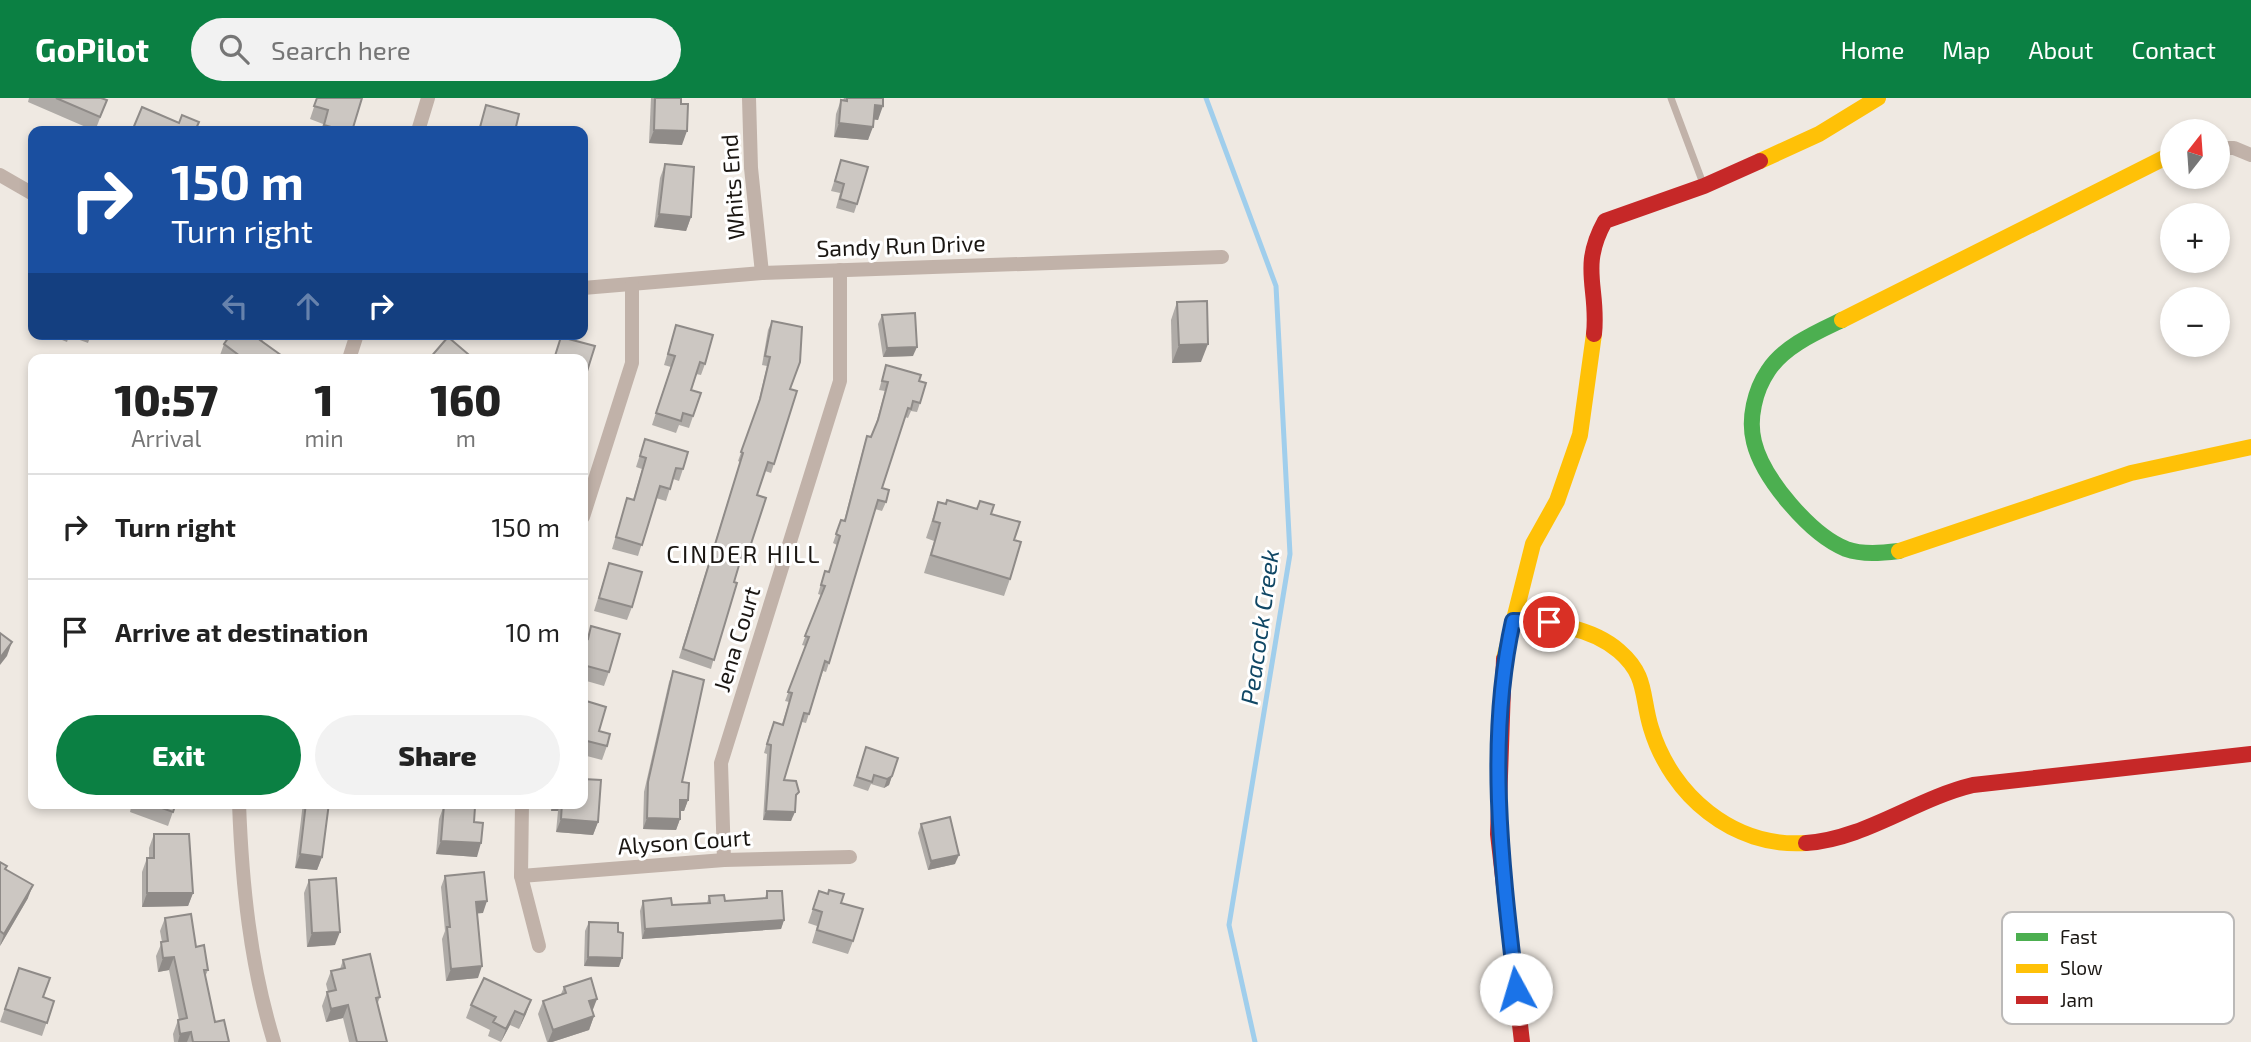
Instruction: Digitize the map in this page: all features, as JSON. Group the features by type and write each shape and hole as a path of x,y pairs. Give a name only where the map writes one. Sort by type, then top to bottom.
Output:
{"street":[{"path":"420,126 428,98"},
{"name":"Whits End","path":"749,98 751,168 762,273"},
{"path":"1522,1042 1499,834 1503,665 1533,544 1557,501 1580,435 1589,385 1595,325 1589,267 1594,241 1605,221 1704,186 1819,134 1878,98"},
{"path":"2230,148 2251,155"},
{"path":"2160,161 1880,300 1794,347 1767,370 1754,407 1755,447 1776,483 1820,536 1849,550 1878,553 1911,549 2131,473 2251,447"},
{"path":"0,175 28,191"},
{"name":"Sandy Run Drive","path":"588,288 762,273 1222,257"},
{"name":"Jena Court","path":"724,860 722,763 839,381 840,270"},
{"path":"588,501 632,363 632,284"},
{"path":"1513,621 1549,622 1584,629 1622,652 1644,684 1650,726 1665,768 1687,799 1724,822 1766,840 1806,843 1856,833 1962,788 2251,754"},
{"path":"239,809 242,886 254,958 274,1042"},
{"path":"522,809 521,876 539,946"},
{"name":"Alyson Court","path":"521,876 724,860 850,856"}],"lane":[{"path":"1671,98 1704,186"}],"building":[{"path":"56,98 101,98 107,100 100,117"},
{"path":"317,98 362,98 354,126 324,125 328,110 314,106"},
{"path":"655,98 681,98 681,104 688,104 687,131 654,130"},
{"path":"847,98 883,98 883,106 875,105 873,127 839,123 841,100 847,101"},
{"path":"486,105 519,114 516,126 480,126"},
{"path":"142,107 179,123 182,115 199,122 197,126 134,126"},
{"path":"841,160 868,167 857,204 840,199 844,184 835,181"},
{"path":"665,164 694,167 691,217 659,214"},
{"path":"1207,301 1208,344 1179,345 1177,302"},
{"path":"915,313 917,347 887,348 882,315"},
{"path":"772,321 802,327 800,362 790,389 797,391 774,464 768,462 757,495 766,498 750,547 745,545 734,582 737,583 714,660 683,649 743,453 741,452 760,399 770,357 765,356"},
{"path":"676,325 713,335 705,364 700,362 691,390 701,393 693,416 683,413 681,421 656,413 675,356 668,354"},
{"path":"227,340 260,340 279,354 237,354 224,344"},
{"path":"445,340 452,340 468,354 433,354"},
{"path":"560,340 595,346 588,368 588,354 556,354"},
{"path":"886,365 921,375 919,381 926,383 920,403 913,401 911,409 908,408 882,488 889,490 886,502 878,500 829,663 825,661 809,714 804,713 784,780 796,781 799,792 796,795 795,812 766,811 771,745 767,744 774,722 783,725 792,693 788,692 809,637 805,636 825,586 821,585 825,571 829,572 840,536 836,534 841,520 845,521 867,436 871,437 878,420 888,382 882,381"},
{"path":"645,439 688,452 683,469 676,468 670,489 660,486 642,545 616,537 627,498 634,500 646,458 640,456"},
{"path":"947,500 977,509 980,501 994,505 991,514 1020,522 1014,540 1021,542 1010,579 931,555 940,523 933,521 938,502 946,504"},
{"path":"609,563 642,572 632,607 599,598"},
{"path":"591,626 620,634 609,672 588,666"},
{"path":"0,633 12,642 0,658"},
{"path":"673,671 704,680 682,782 689,783 688,800 680,800 680,819 647,818 648,782"},
{"path":"588,702 606,707 599,731 610,734 607,746 588,741"},
{"path":"866,747 898,758 892,776 887,779 874,775 872,782 857,777"},
{"path":"588,779 601,780 598,822 561,819 562,809 588,809"},
{"path":"305,809 328,809 322,857 300,854"},
{"path":"444,809 475,809 474,822 483,823 481,843 441,841"},
{"path":"950,817 959,855 931,861 921,824"},
{"path":"154,834 189,834 193,893 147,893 147,858 154,858"},
{"path":"0,862 7,866 5,869 33,885 4,934 0,931"},
{"path":"484,872 487,901 476,902 482,966 451,969 445,876"},
{"path":"336,878 340,932 312,933 309,880"},
{"path":"829,890 844,894 841,903 863,909 853,941 817,930 822,912 813,909 819,891 828,894"},
{"path":"767,891 782,891 784,920 645,929 643,901 671,898 672,905 710,903 709,896 724,895 725,901 767,898"},
{"path":"191,914 196,947 204,945 208,970 204,970 215,1022 224,1020 229,1042 193,1042 191,1032 180,1034 178,1020 187,1018 174,957 163,958 161,942 168,941 165,918"},
{"path":"589,922 618,923 618,932 623,933 622,958 588,957"},
{"path":"370,954 380,997 376,998 387,1042 357,1042 348,1005 331,1009 327,992 336,990 331,971 345,968 343,960"},
{"path":"19,968 50,978 43,997 54,1001 47,1023 5,1009"},
{"path":"484,978 531,1000 524,1015 515,1011 506,1029 493,1022 496,1017 471,1005"},
{"path":"591,978 597,999 589,1001 594,1016 553,1030 543,1001 566,993 564,987"}],"waterway":[{"name":"Peacock Creek","path":"1206,98 1276,286 1290,554 1229,925 1255,1042"}],"traffic: fast":[{"path":"1842,320 1792,347 1768,371 1759,387 1754,405 1754,442 1759,457 1778,488 1818,532 1852,551 1899,551"}],"traffic: slow":[{"path":"1760,161 1819,134 1878,98"},
{"path":"1842,320 2160,160"},
{"path":"1504,659 1533,544 1557,501 1580,435 1594,334"},
{"path":"1899,551 2131,473 2251,447"},
{"path":"1513,621 1569,627 1595,636 1619,651 1635,669 1639,678 1651,728 1660,752 1673,775 1690,795 1730,826 1754,837 1779,842 1806,843"}],"traffic: jam":[{"path":"1594,334 1591,265 1597,237 1605,221 1704,186 1760,161"},
{"path":"1504,659 1498,834 1522,1042"},
{"path":"1806,843 1849,834 1931,799 1973,785 2251,754"}],"district":[{"name":"CINDER HILL","path":"744,553"}],"route":[{"path":"1516,989 1499,834 1503,665 1513,621 1549,622"}]}
